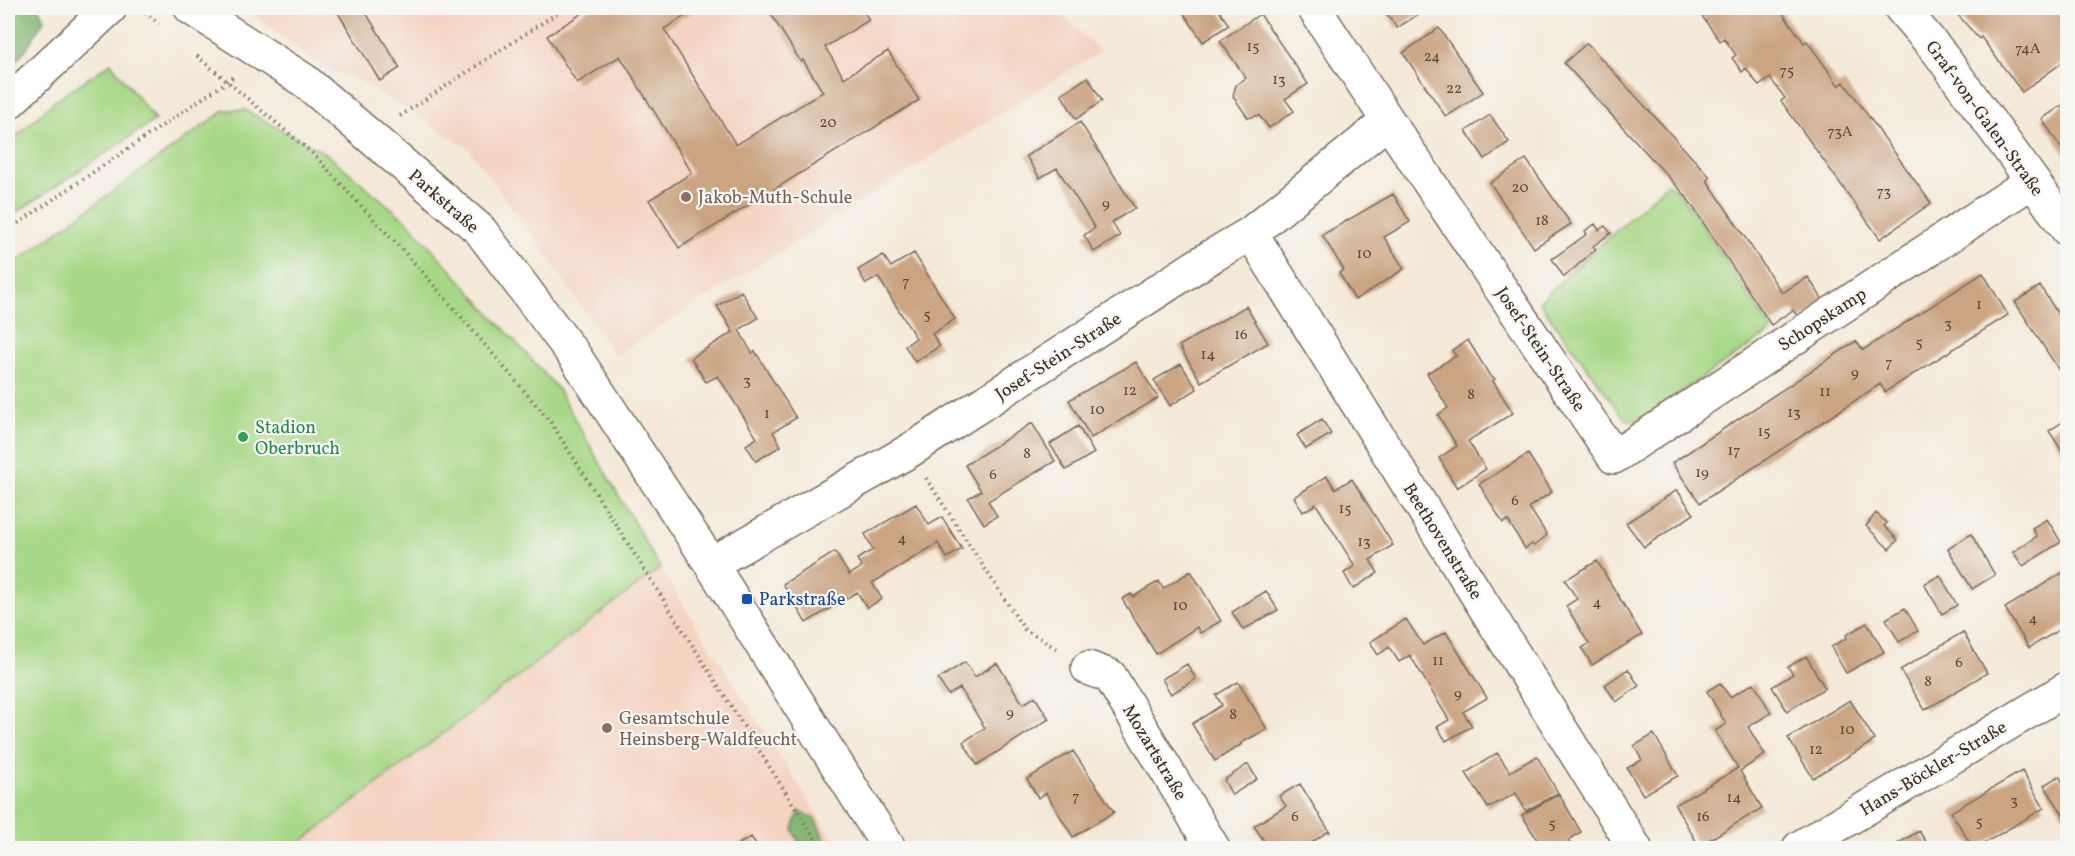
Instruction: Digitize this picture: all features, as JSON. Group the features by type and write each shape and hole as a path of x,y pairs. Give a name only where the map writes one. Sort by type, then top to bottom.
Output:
{"street":[{"path":"8,103 110,8"},
{"name":"Parkstraße","path":"191,8 305,81 480,230 574,355 711,564 889,849"},
{"name":"Josef-Stein-Straße","path":"1314,8 1614,457"},
{"name":"Graf-von-Galen-Straße","path":"1900,8 1938,51 2067,230"},
{"name":"Josef-Stein-Straße","path":"711,564 909,451 1212,256 1251,234 1388,121"},
{"name":"Schopskamp","path":"1614,457 2031,182"},
{"name":"Beethovenstraße","path":"1251,234 1635,849"},
{"name":"Mozartstraße","path":"1088,668 1110,676 1213,849"},
{"name":"Hans-Böckler-Straße","path":"1799,849 2067,688"}],"path":[{"path":"139,8 166,30"},
{"path":"369,136 565,8"},
{"path":"8,230 228,81 258,51"},
{"path":"192,52 312,153 421,270 550,420 821,849"},
{"path":"909,451 1024,629 1088,668"}],"shaded area":[{"name":"Jakob-Muth-Schule","path":"246,8 1054,8 1101,51 615,355 540,246 468,148 356,78 324,69"},
{"name":"Gesamtschule Heinsberg-Waldfeucht","path":"660,568 839,848 293,848 611,607"}],"green space":[{"path":"8,8 38,8 45,19 26,49 8,69"},
{"path":"111,63 155,120 8,218 8,144 57,99"},
{"name":"Stadion Oberbruch","path":"225,110 245,110 327,154 408,222 557,388 660,568 293,848 8,848 8,268"},
{"path":"1668,183 1683,197 1772,331 1638,421 1625,419 1539,302"},
{"path":"799,811 815,819 829,848 801,848 793,829"}],"building":[{"path":"335,8 363,8 400,68 380,81"},
{"path":"590,8 698,8 664,29 736,145 823,92 767,8 861,8 869,20 825,47 844,78 888,51 919,100 679,248 649,200 692,173 620,56 577,83 547,36"},
{"path":"1190,8 1217,8 1229,25 1203,42 1183,12"},
{"path":"1383,8 1419,8 1422,12 1397,28"},
{"path":"1702,8 1779,8 1804,43 1807,41 1839,86 1844,82 1931,203 1880,239 1781,101 1785,98 1770,78 1759,86 1746,68 1742,72 1732,58 1736,55 1724,38 1720,41 1699,12"},
{"path":"1952,8 2034,8 2039,14 2048,8 2059,8 2067,19 2067,59 2022,92 1981,37 1979,39"},
{"path":"1260,14 1308,84 1285,99 1294,111 1269,128 1259,115 1248,118 1233,96 1236,85 1246,78 1220,41"},
{"path":"1439,28 1483,92 1446,117 1403,53"},
{"path":"1587,43 1710,177 1707,180 1782,293 1808,277 1825,303 1800,320 1793,310 1771,325 1685,195 1564,63"},
{"path":"1088,77 1102,101 1076,119 1061,94"},
{"path":"2067,102 2067,157 2042,119"},
{"path":"1490,115 1509,142 1485,159 1466,131"},
{"path":"1080,122 1135,208 1112,222 1120,236 1094,252 1084,235 1095,228 1057,168 1040,178 1026,156"},
{"path":"1526,159 1571,224 1534,248 1490,183"},
{"path":"1393,194 1410,222 1384,237 1404,269 1355,300 1339,273 1344,270 1322,235"},
{"path":"1595,224 1599,230 1605,226 1611,233 1593,246 1596,249 1564,277 1552,259 1587,234 1585,231"},
{"path":"914,253 955,319 932,334 940,346 915,362 905,346 916,338 878,277 866,284 858,270 883,255 891,267"},
{"path":"1983,273 2008,315 1885,392 1880,384 1700,503 1672,463 1856,341 1863,350"},
{"path":"2040,286 2067,328 2067,375 2064,378 2015,302"},
{"path":"741,291 758,318 739,330 752,353 755,351 796,418 773,432 781,446 756,461 746,445 757,438 718,376 706,382 691,358 733,332 717,306"},
{"path":"1246,306 1268,343 1201,382 1179,346"},
{"path":"1468,340 1490,376 1495,379 1493,381 1513,413 1468,441 1486,469 1457,488 1439,458 1457,446 1438,415 1448,408 1427,373 1456,356 1452,350"},
{"path":"1136,362 1158,398 1091,438 1069,400"},
{"path":"1181,364 1197,389 1170,406 1154,380"},
{"path":"1322,419 1331,434 1306,449 1297,435"},
{"path":"2067,419 2067,459 2049,431"},
{"path":"1032,423 1055,461 988,501 997,516 984,524 968,498 981,491 965,465"},
{"path":"1078,426 1094,453 1066,470 1050,444"},
{"path":"1528,454 1552,492 1529,507 1547,535 1534,546 1532,544 1525,549 1508,520 1503,523 1479,484"},
{"path":"1327,476 1335,489 1352,479 1393,545 1370,560 1378,573 1353,589 1344,573 1355,566 1316,504 1303,512 1294,497"},
{"path":"1677,490 1694,514 1644,547 1626,523"},
{"path":"916,504 929,525 942,517 962,549 947,558 938,543 872,583 882,599 867,608 857,592 806,623 783,584 835,552 849,575 862,567 857,559 873,550 865,534"},
{"path":"1876,513 1887,523 1884,526 1898,540 1889,549 1866,526"},
{"path":"2047,519 2061,542 2023,566 2013,552 2037,536 2032,528"},
{"path":"1971,534 1995,575 1972,589 1948,549"},
{"path":"1597,561 1642,635 1592,665 1582,648 1589,644 1566,606 1577,599 1565,580"},
{"path":"2067,570 2067,625 2029,648 2005,608"},
{"path":"1191,571 1221,621 1200,633 1197,627 1156,654 1122,599 1131,594 1133,597 1159,581 1163,589"},
{"path":"1940,575 1957,605 1942,614 1924,584"},
{"path":"1266,591 1278,610 1243,630 1232,612"},
{"path":"1905,608 1918,631 1899,642 1886,619"},
{"path":"1406,619 1423,645 1446,632 1487,698 1463,712 1472,726 1446,741 1437,727 1449,720 1410,655 1399,662 1389,647 1378,655 1370,642"},
{"path":"1867,623 1884,652 1846,673 1831,647"},
{"path":"1963,632 1987,673 1925,710 1900,670"},
{"path":"1806,656 1825,688 1787,711 1772,687 1793,674 1788,667"},
{"path":"965,662 975,677 997,663 1023,704 1035,697 1049,719 977,765 963,742 985,728 960,688 948,695 938,679"},
{"path":"1187,664 1196,679 1171,694 1162,679"},
{"path":"1628,669 1639,686 1616,702 1605,685"},
{"path":"1238,682 1267,729 1215,761 1192,724 1222,705 1216,695"},
{"path":"1720,683 1730,697 1754,683 1771,713 1748,727 1765,755 1740,771 1762,808 1699,846 1675,805 1738,768 1715,731 1726,724 1707,691"},
{"path":"1850,700 1875,740 1813,778 1788,738"},
{"path":"1654,734 1678,776 1643,795 1627,768 1642,760 1634,746"},
{"path":"1073,751 1114,812 1073,837 1046,793 1038,798 1027,779"},
{"path":"1497,753 1510,772 1537,756 1558,793 1526,811 1516,793 1488,808 1466,773"},
{"path":"1248,764 1257,779 1232,795 1224,780"},
{"path":"2022,771 2044,808 1973,848 1951,812"},
{"path":"2059,776 2067,789 2067,813 2064,816 2044,785"},
{"path":"1300,784 1330,832 1304,848 1269,848 1254,826 1286,806 1279,796"},
{"path":"1559,794 1581,832 1568,840 1573,848 1542,848 1522,815"},
{"path":"1919,831 1930,848 1890,848"},
{"path":"751,837 759,848 732,848"}],"place":[{"name":"Jakob-Muth-Schule","path":"686,197"},
{"name":"Stadion Oberbruch","path":"243,437"},
{"name":"Parkstraße","path":"747,599"},
{"name":"Gesamtschule Heinsberg-Waldfeucht","path":"607,728"}]}
